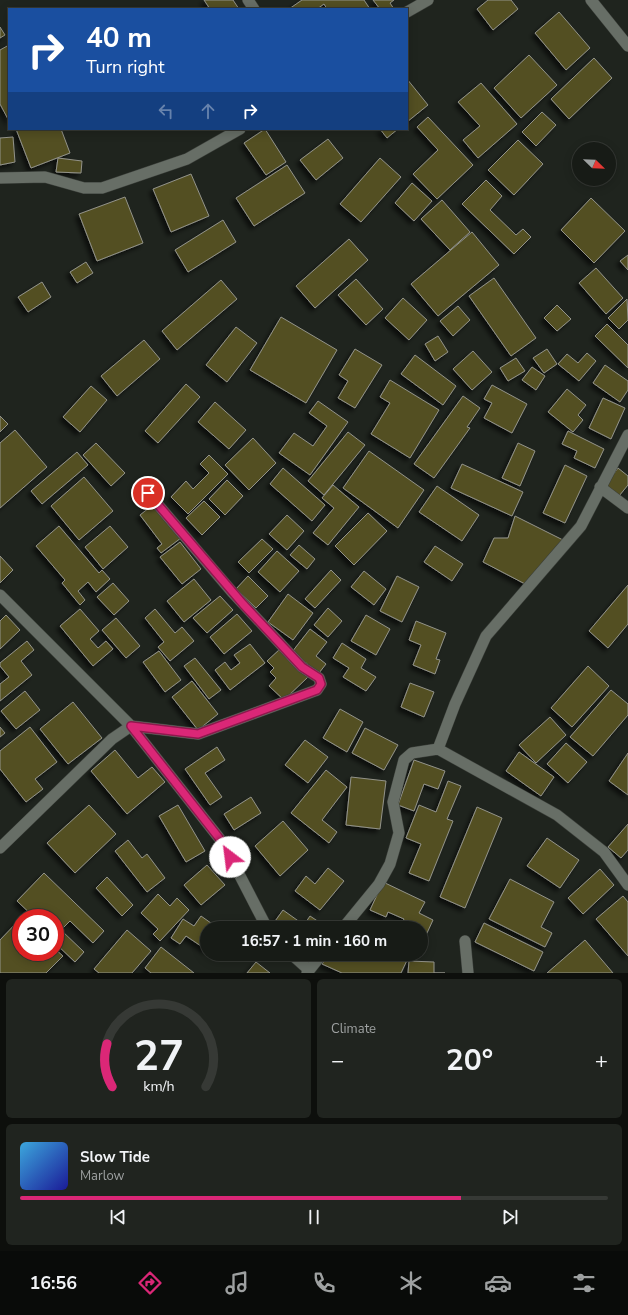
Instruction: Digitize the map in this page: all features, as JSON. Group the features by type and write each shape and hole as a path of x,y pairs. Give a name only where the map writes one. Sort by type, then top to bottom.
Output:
{"street":[{"path":"408,11 428,0"},
{"path":"590,0 628,46"},
{"path":"0,178 45,177 84,188 102,188 187,160 238,130"},
{"path":"438,748 455,704 486,636 581,526 628,435"},
{"path":"600,487 628,508"},
{"path":"0,848 112,739 131,726 198,734 317,690 321,684 319,678 302,667 233,593 148,493"},
{"path":"0,595 131,726 223,843 263,921"},
{"path":"349,921 379,884 390,864 399,833 393,802 404,760 412,753 438,748 557,815 604,852 628,885"},
{"path":"465,941 468,973"},
{"path":"298,961 308,971 316,961"}],"building":[{"path":"204,0 233,0 238,8 209,8"},
{"path":"302,0 364,0 369,8 326,8 324,4 318,8 290,8"},
{"path":"373,0 394,0 390,3 393,8 379,8"},
{"path":"488,0 511,0 518,9 493,30 477,9"},
{"path":"559,12 590,48 566,70 535,33"},
{"path":"0,27 5,35 0,38"},
{"path":"8,46 8,119 0,104 0,50"},
{"path":"529,55 557,85 521,118 494,88"},
{"path":"594,58 612,78 569,119 551,99"},
{"path":"408,80 428,105 408,121"},
{"path":"481,83 517,124 478,158 463,140 480,126 458,102"},
{"path":"542,112 556,125 536,146 522,132"},
{"path":"428,117 473,165 437,199 413,174 438,150 417,127"},
{"path":"16,130 61,130 70,153 31,168"},
{"path":"266,130 286,162 266,175 244,143"},
{"path":"381,130 397,130 387,138"},
{"path":"13,137 15,162 0,165 0,138"},
{"path":"328,139 343,158 316,180 300,160"},
{"path":"518,140 543,164 514,195 488,170"},
{"path":"58,158 82,161 81,173 56,172"},
{"path":"380,158 401,177 361,222 340,204"},
{"path":"287,165 305,193 254,226 236,198"},
{"path":"191,174 209,216 171,232 153,189"},
{"path":"486,180 502,196 490,210 516,235 523,229 531,237 514,254 462,204"},
{"path":"412,183 432,201 414,221 395,203"},
{"path":"125,197 143,243 97,261 79,214"},
{"path":"591,198 625,231 594,263 561,230"},
{"path":"442,200 470,232 450,250 421,219"},
{"path":"223,220 236,242 188,272 175,250"},
{"path":"472,232 499,265 438,316 411,284"},
{"path":"349,239 368,260 315,308 296,286"},
{"path":"628,255 628,270 620,261"},
{"path":"86,262 93,273 77,283 70,272"},
{"path":"596,268 623,298 606,314 579,283"},
{"path":"494,278 536,338 511,356 469,296"},
{"path":"356,279 383,309 366,325 338,295"},
{"path":"221,280 237,299 177,350 162,331"},
{"path":"42,282 51,297 28,312 18,297"},
{"path":"403,298 427,320 409,340 385,318"},
{"path":"627,299 628,320 619,329 608,318"},
{"path":"557,305 571,319 557,331 544,318"},
{"path":"458,306 470,320 453,336 440,321"},
{"path":"281,317 337,350 306,403 250,370"},
{"path":"607,324 628,345 628,368 595,336"},
{"path":"236,327 257,343 227,382 206,365"},
{"path":"438,336 448,352 435,361 425,344"},
{"path":"144,340 160,359 117,396 101,376"},
{"path":"355,349 382,365 355,408 338,398 348,381 339,375"},
{"path":"547,349 557,364 544,373 533,358"},
{"path":"473,351 492,372 472,390 453,369"},
{"path":"587,353 596,361 579,381 558,364 567,354 578,363"},
{"path":"415,355 456,386 443,405 401,374"},
{"path":"516,358 525,371 508,381 500,368"},
{"path":"605,365 628,381 628,390 620,402 593,383"},
{"path":"532,367 545,376 536,390 522,380"},
{"path":"390,380 439,410 410,458 371,434 390,403 380,397"},
{"path":"186,384 200,397 158,443 145,431"},
{"path":"492,385 527,404 512,433 484,418 492,403 484,399"},
{"path":"91,386 107,400 80,432 63,417"},
{"path":"567,389 586,405 578,415 583,420 573,432 548,412"},
{"path":"463,396 480,408 467,427 470,428 434,478 414,464"},
{"path":"603,398 625,408 611,439 589,428"},
{"path":"318,401 348,422 310,475 279,453 294,433 313,446 327,426 309,413"},
{"path":"215,402 246,430 229,449 198,422"},
{"path":"0,416 8,424 0,432"},
{"path":"15,430 47,467 0,508 0,443"},
{"path":"568,431 604,449 595,468 574,458 577,451 562,444"},
{"path":"348,432 365,445 324,495 308,481"},
{"path":"253,438 276,463 249,490 225,465"},
{"path":"96,443 125,473 111,486 83,455"},
{"path":"518,443 535,451 520,486 502,478"},
{"path":"369,451 424,490 398,528 343,488"},
{"path":"77,452 88,465 42,504 31,491"},
{"path":"209,455 228,474 188,514 171,497 186,481 193,489 209,473 200,464"},
{"path":"462,464 523,492 512,516 451,488"},
{"path":"565,465 587,476 565,523 543,513"},
{"path":"283,468 325,505 312,521 270,484"},
{"path":"618,468 628,476 628,485 619,496 605,486"},
{"path":"84,477 113,511 79,540 51,506"},
{"path":"227,480 243,496 225,515 209,499"},
{"path":"333,485 359,507 328,545 313,533 334,508 322,498"},
{"path":"437,486 479,515 462,541 419,512"},
{"path":"204,501 220,517 202,535 186,518"},
{"path":"154,504 181,538 161,553 157,548 162,544 140,515"},
{"path":"368,513 387,531 354,565 335,546"},
{"path":"287,515 304,531 287,550 269,534"},
{"path":"515,516 565,541 527,585 483,562 494,538 508,538"},
{"path":"59,526 99,573 102,570 110,579 96,592 88,582 78,591 85,600 80,605 62,583 65,580 36,546"},
{"path":"110,526 128,547 103,569 85,547"},
{"path":"262,539 273,549 249,573 238,562"},
{"path":"180,542 201,569 182,584 160,557"},
{"path":"299,545 315,559 307,569 290,555"},
{"path":"435,546 463,564 452,581 424,562"},
{"path":"277,551 299,571 280,592 258,572"},
{"path":"0,556 13,570 0,583"},
{"path":"331,570 341,580 315,608 305,599"},
{"path":"364,571 386,589 374,605 351,587"},
{"path":"248,576 268,596 256,608 236,589"},
{"path":"397,576 419,587 402,622 380,611"},
{"path":"194,579 211,600 184,622 167,601"},
{"path":"113,583 129,601 114,615 97,597"},
{"path":"628,585 628,624 608,648 589,631"},
{"path":"288,594 313,613 293,640 268,622"},
{"path":"220,596 233,610 207,633 193,618"},
{"path":"328,608 342,621 328,637 314,625"},
{"path":"80,609 99,631 90,639 98,648 106,641 113,649 93,666 60,626"},
{"path":"155,609 175,633 182,627 194,641 170,661 158,647 164,642 145,618"},
{"path":"237,614 252,631 224,654 210,637"},
{"path":"6,615 20,630 0,649 0,621"},
{"path":"366,615 390,629 376,655 351,641"},
{"path":"116,618 140,646 126,658 102,630"},
{"path":"416,621 446,633 436,659 440,660 435,674 413,665 421,645 409,640"},
{"path":"310,629 327,642 316,656 326,664 319,673 292,652"},
{"path":"27,641 34,650 21,661 32,675 0,701 0,684 9,677 0,666 0,663"},
{"path":"342,643 366,659 361,668 376,677 366,691 343,677 349,668 333,658"},
{"path":"250,644 265,663 230,690 215,670 225,662 231,670 240,663 234,655"},
{"path":"280,649 308,677 284,700 269,686 276,678 270,672 274,668 267,661"},
{"path":"159,651 181,680 165,692 143,662"},
{"path":"195,658 221,690 209,699 184,666"},
{"path":"588,666 609,686 572,727 551,708"},
{"path":"192,681 218,714 198,730 172,697"},
{"path":"410,683 434,692 424,717 401,707"},
{"path":"611,690 628,704 628,715 593,756 570,737"},
{"path":"25,691 40,710 16,729 1,711"},
{"path":"73,702 102,738 68,764 40,729"},
{"path":"340,709 363,722 347,752 323,738"},
{"path":"550,717 566,735 536,763 519,745"},
{"path":"0,727 5,733 0,737"},
{"path":"30,727 57,762 35,779 43,789 26,802 0,769 0,751"},
{"path":"365,728 398,745 384,770 352,753"},
{"path":"305,740 328,757 308,783 285,765"},
{"path":"566,743 587,762 568,783 547,764"},
{"path":"217,747 225,760 205,773 222,797 210,805 185,769"},
{"path":"115,750 138,778 152,767 165,782 127,814 91,771"},
{"path":"519,752 554,777 541,796 506,771"},
{"path":"628,753 628,795 609,781"},
{"path":"414,760 445,771 438,789 424,784 414,811 398,805"},
{"path":"326,770 347,787 322,820 337,832 329,843 291,813"},
{"path":"351,777 386,781 380,829 346,825"},
{"path":"448,781 461,786 447,819 453,821 429,881 409,873 421,844 406,838 419,805 436,812"},
{"path":"251,797 261,813 234,830 224,814"},
{"path":"89,805 116,834 75,873 47,843"},
{"path":"178,805 205,851 186,862 159,816"},
{"path":"477,807 502,818 465,908 440,897"},
{"path":"283,821 308,850 280,876 255,846"},
{"path":"628,824 628,850 621,858 608,847"},
{"path":"547,838 579,860 560,888 527,866"},
{"path":"128,840 142,858 147,854 165,878 147,892 115,851"},
{"path":"207,865 225,885 201,905 184,885"},
{"path":"328,868 344,881 320,910 295,891 306,876 315,884"},
{"path":"600,869 614,885 583,914 568,898"},
{"path":"44,873 104,931 93,943 70,921 64,927 64,909 25,909 17,901"},
{"path":"107,877 133,905 122,916 96,888"},
{"path":"510,879 554,902 541,927 552,933 545,947 489,919"},
{"path":"383,882 425,902 419,913 433,920 428,931 428,921 403,921 404,919 388,912 386,917 370,910"},
{"path":"158,894 170,906 177,898 189,910 160,941 153,934 158,929 141,913"},
{"path":"623,896 628,902 628,956 596,919"},
{"path":"283,910 298,921 275,921"},
{"path":"201,916 208,921 200,921 200,945 186,936 180,944 171,938 183,919 194,926"},
{"path":"310,916 318,921 307,921"},
{"path":"484,923 543,952 534,971 475,942"},
{"path":"12,927 12,961 58,961 46,973 0,973 0,940"},
{"path":"127,930 151,951 132,973 99,973 94,969"},
{"path":"64,933 84,952 75,962 64,952"},
{"path":"585,940 613,973 547,973"},
{"path":"161,947 194,973 151,973 145,968"},
{"path":"324,961 407,961 401,973 342,973 322,964"},
{"path":"409,961 434,962 434,973 408,973"},
{"path":"256,962 270,973 247,973"}],"route":[{"path":"148,493 233,593 302,667 319,678 321,684 317,690 198,734 131,726 223,843 230,857"}]}
